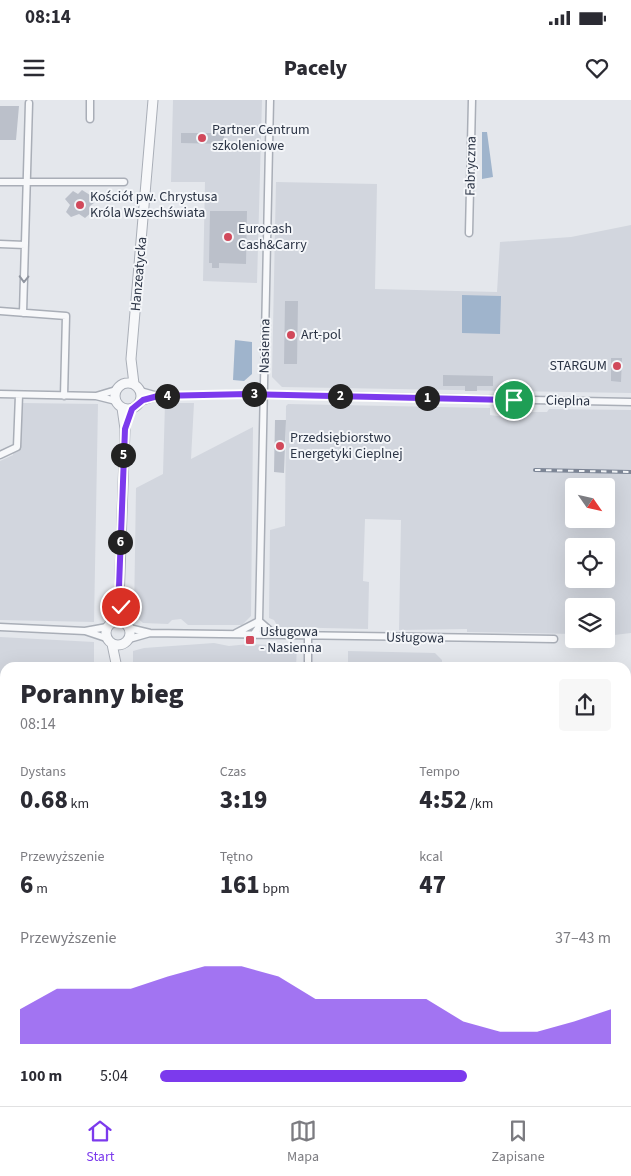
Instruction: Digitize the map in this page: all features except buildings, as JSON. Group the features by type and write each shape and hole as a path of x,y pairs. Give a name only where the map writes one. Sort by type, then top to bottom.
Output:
{"street":[{"path":"90,100 90,120"},
{"name":"Hanzeatycka","path":"119,405 120,387 131,359 154,100"},
{"name":"Nasienna","path":"259,621 270,100"},
{"name":"Fabryczna","path":"469,232 472,100"},
{"path":"23,313 29,103"},
{"path":"0,182 124,182"},
{"path":"0,244 25,245"},
{"path":"0,311 66,316 64,396"},
{"name":"Hanzeatycka","path":"131,359 140,402"},
{"path":"0,394 96,396 120,387 137,388 158,396"},
{"path":"0,455 17,447 19,395"},
{"name":"Cieplna","path":"158,396 264,395 631,402"},
{"path":"96,396 132,409"},
{"path":"125,429 132,409 140,402 158,396"},
{"path":"119,405 125,429 119,601 126,625 126,641 119,662"},
{"path":"115,662 109,641 110,624 119,601"},
{"path":"253,635 258,628 259,621"},
{"path":"259,621 276,635"},
{"name":"Usługowa","path":"233,634 259,621"},
{"path":"0,627 85,631 110,624 126,625"},
{"name":"Usługowa","path":"126,625 150,633 554,640"},
{"path":"85,631 109,641 126,641"},
{"name":"Usługowa","path":"126,641 150,633"},
{"path":"308,636 308,662"}],"shaded area":[{"path":"173,100 262,100 257,283 203,281 205,182 171,182"},
{"path":"276,182 377,184 375,289 497,292 500,242 571,237 631,225 631,393 282,387 272,377"},
{"path":"22,403 98,404 94,622 0,620 0,461 13,455"},
{"path":"165,403 194,403 191,459 253,427 251,616 242,625 188,625 181,619 172,620 168,624 143,623 134,615 136,488 163,474"},
{"path":"288,404 490,408 490,415 506,417 506,413 511,412 547,412 549,409 631,410 631,633 615,635 615,598 565,598 565,634 467,632 467,629 399,630 401,520 365,519 363,581 369,582 368,629 278,627 274,620 269,618 270,530 285,526 286,406"},
{"path":"0,637 94,642 94,662 0,662"},
{"path":"214,643 229,646 249,644 297,646 296,662 133,662 133,651 144,648"},
{"path":"348,651 435,653 442,660 442,662 348,662"}],"water":[{"path":"482,132 487,132 493,177 482,179"},
{"path":"462,295 501,296 500,334 462,333"},
{"path":"235,340 252,342 252,374 244,381 233,380"}],"railway":[{"path":"535,470 631,472"}],"place":[{"name":"Partner Centrum szkoleniowe","path":"202,138"},
{"name":"Kościół pw. Chrystusa Króla Wszechświata","path":"80,205"},
{"name":"Eurocash Cash&Carry","path":"228,237"},
{"name":"Art-pol","path":"291,335"},
{"name":"STARGUM","path":"617,366"},
{"name":"Przedsiębiorstwo Energetyki Cieplnej","path":"280,446"},
{"name":"Usługowa - Nasienna","path":"250,640"}],"route":[{"path":"121,607 119,587 125,429 130,412 143,400 158,396 248,394 514,400"}]}
